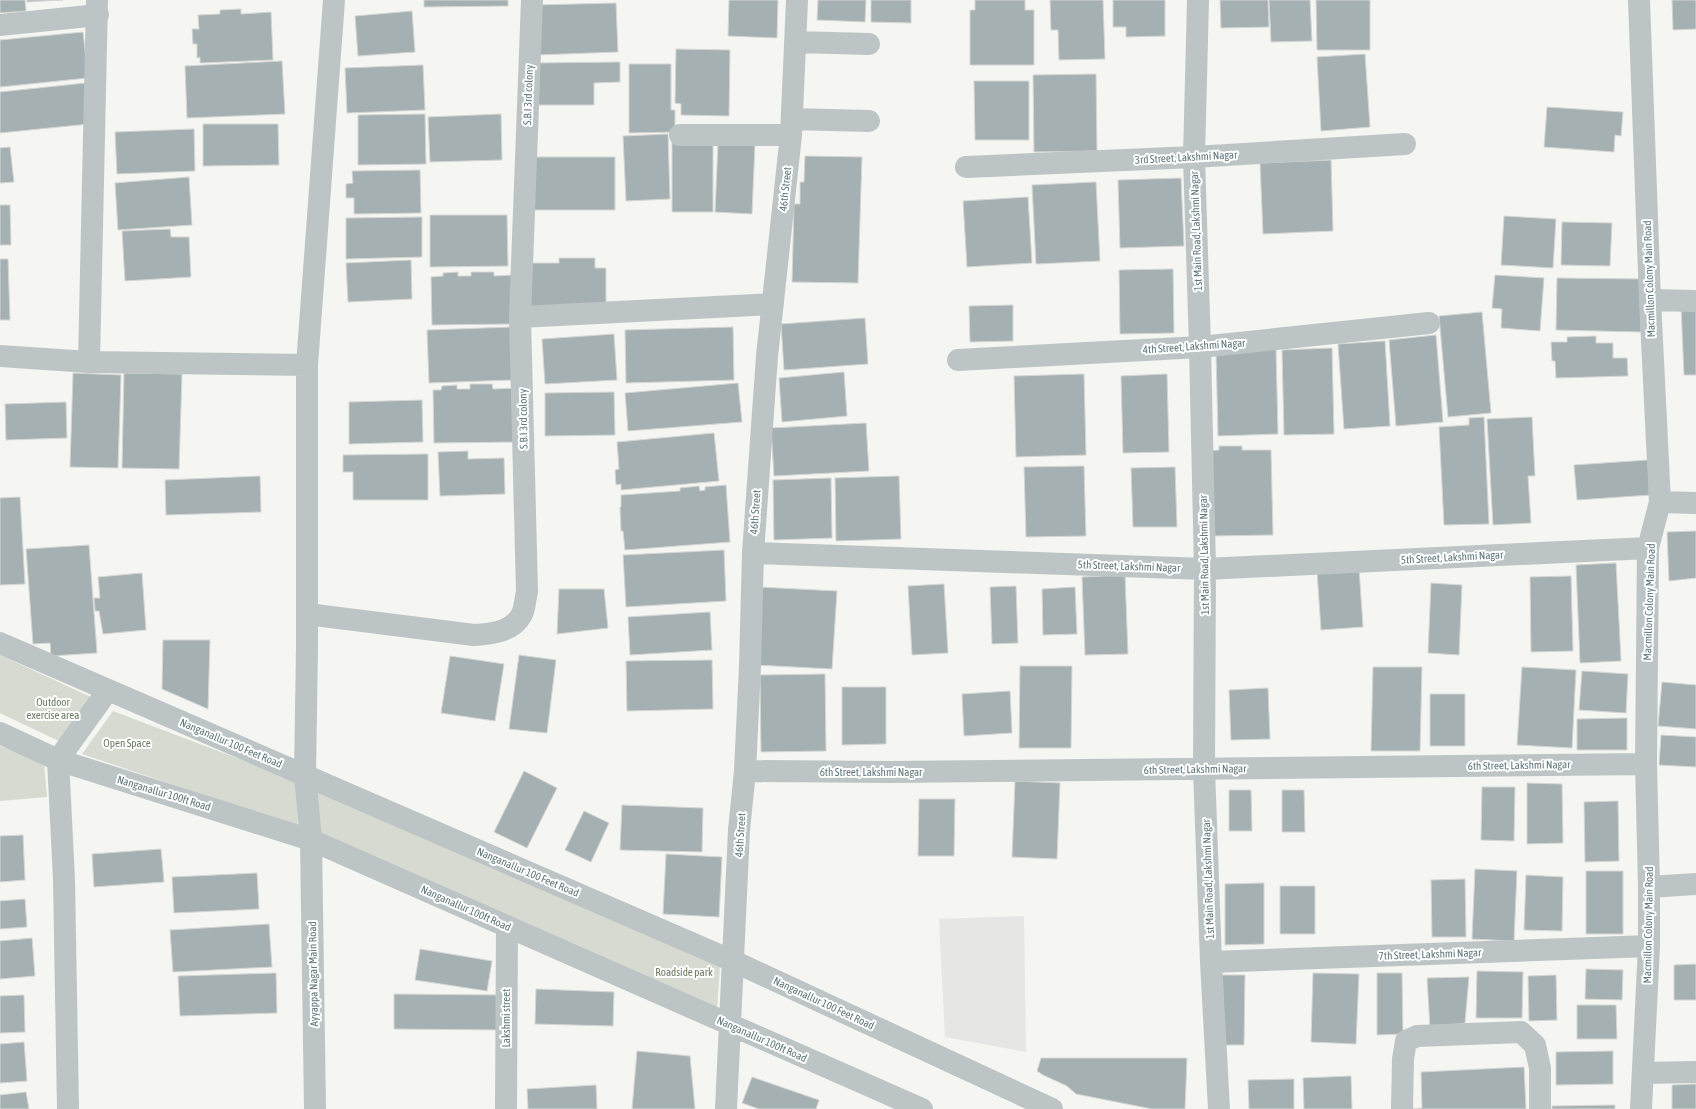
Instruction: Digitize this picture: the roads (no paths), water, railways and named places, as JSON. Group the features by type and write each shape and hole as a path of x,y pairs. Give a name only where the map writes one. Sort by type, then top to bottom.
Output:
{"street":[{"name":"Ayyappa Nagar Main Road","path":"315,1109 311,840 305,775 308,614 307,365 334,0"},
{"name":"S.B.I 3rd colony","path":"308,614 474,635 494,633 510,627 522,614 527,592 520,317 532,0"},
{"name":"46th Street","path":"726,1109 739,830 745,771 753,553 760,446 791,127 797,0"},
{"name":"1st Main Road, Lakshmi Nagar","path":"1198,0 1194,156 1200,347 1204,569 1204,769 1211,962 1219,1109"},
{"name":"Macmillon Colony Main Road","path":"1638,0 1660,502 1648,548 1646,764 1649,946 1641,1109"},
{"path":"0,25 97,8 89,362"},
{"path":"795,42 868,44"},
{"path":"680,135 869,121"},
{"name":"3rd Street, Lakshmi Nagar","path":"966,167 1404,144"},
{"path":"1650,300 1696,301"},
{"path":"520,317 773,304"},
{"name":"4th Street, Lakshmi Nagar","path":"958,360 1200,347 1429,323"},
{"path":"0,356 89,362 307,365"},
{"path":"1660,502 1696,503"},
{"name":"5th Street, Lakshmi Nagar","path":"753,553 1204,569 1648,548"},
{"name":"Nanganallur 100 Feet Road","path":"0,643 733,961 1052,1109"},
{"path":"68,1109 64,879 58,760 108,690"},
{"name":"Nanganallur 100ft Road","path":"0,733 58,760 311,840 922,1109"},
{"name":"6th Street, Lakshmi Nagar","path":"745,771 891,772 1646,764"},
{"path":"1649,887 1696,884"},
{"name":"Lakshmi street","path":"506,926 506,1109"},
{"name":"7th Street, Lakshmi Nagar","path":"1211,962 1649,946"},
{"path":"1402,1109 1403,1059 1406,1041 1417,1036 1521,1032 1535,1045 1540,1068 1540,1109"},
{"path":"1643,1073 1696,1072"}],"park label":[{"name":"Outdoor exercise area","path":"53,708"},
{"name":"Open Space","path":"127,743"},
{"name":"Roadside park","path":"684,972"}]}
